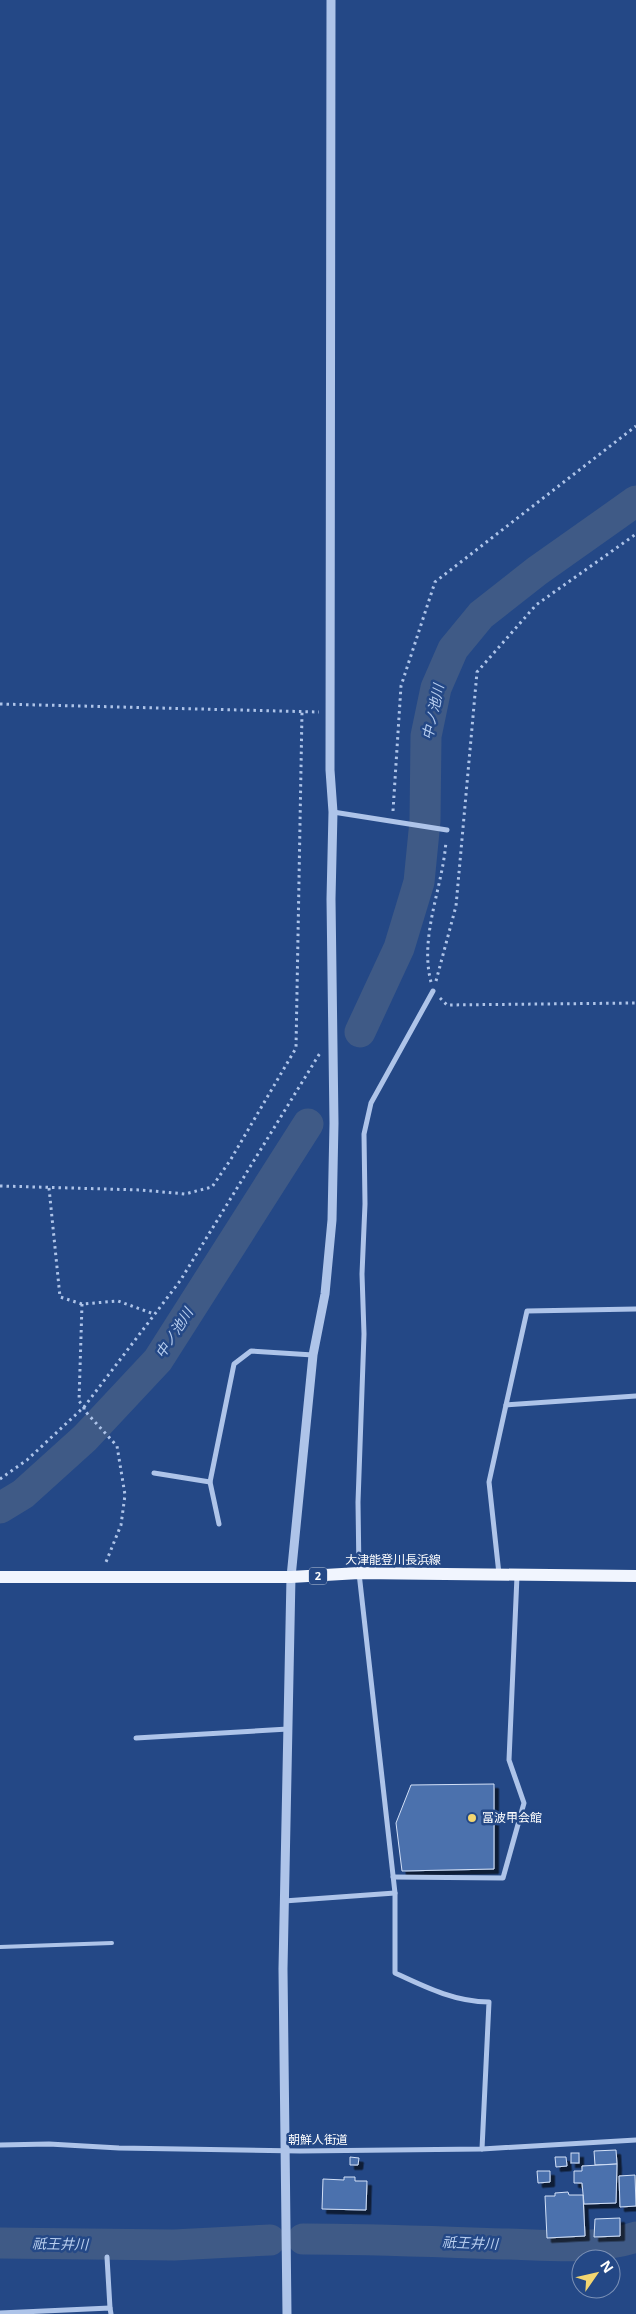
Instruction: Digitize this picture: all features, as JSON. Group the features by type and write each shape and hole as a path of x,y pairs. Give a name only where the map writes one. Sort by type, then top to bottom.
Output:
{"main road":[{"name":"大津能登川長浜線","path":"0,1577 291,1577 359,1573 636,1576"}],"street":[{"path":"287,2314 284,2150 284,1901 291,1577 313,1355 325,1294 332,1220 333,1032 331,898 333,812 330,712 331,0"},
{"path":"333,812 446,830"},
{"path":"433,990 371,1102 364,1134 365,1204 362,1274 364,1334 358,1502 359,1573 395,1893 395,1974 432,1991 474,2002 489,2002 482,2149"},
{"path":"499,1575 489,1482 527,1311 636,1309"},
{"path":"219,1524 210,1482 234,1364 250,1351 313,1355"},
{"path":"506,1405 636,1396"},
{"path":"154,1473 210,1482"},
{"path":"393,1876 503,1878 524,1803 509,1760 517,1576"},
{"path":"136,1738 288,1729"},
{"path":"284,1901 395,1893"},
{"name":"朝鮮人街道","path":"0,2145 49,2144 119,2148 284,2150 482,2149 636,2140"},
{"path":"0,2313 110,2311 107,2257"}],"lane":[{"path":"0,1947 112,1943"}],"path":[{"path":"393,821 401,686 435,582 636,426"},
{"path":"433,990 456,906 477,672 536,605 636,534"},
{"path":"0,704 330,712"},
{"path":"0,1186 141,1190 185,1194 212,1187 231,1159 296,1048 302,712"},
{"path":"446,830 445,858 428,943 427,967 433,990 447,1005 636,1003"},
{"path":"0,1479 26,1460 84,1408 180,1281 333,1032"},
{"path":"49,1188 60,1297 82,1304 118,1301 155,1314"},
{"path":"82,1304 79,1400 117,1446 125,1495 121,1525 106,1562"}],"building":[{"name":"冨波甲会館","path":"494,1784 494,1869 402,1871 396,1823 411,1785"},
{"path":"616,2150 617,2164 595,2165 594,2151"},
{"path":"571,2153 579,2153 579,2163 571,2163"},
{"path":"350,2157 359,2158 358,2165 350,2165"},
{"path":"555,2157 566,2157 567,2166 556,2167"},
{"path":"617,2164 616,2203 584,2204 582,2183 574,2183 574,2171 582,2171 582,2166"},
{"path":"537,2171 550,2171 550,2182 538,2183"},
{"path":"635,2175 636,2206 620,2207 619,2176"},
{"path":"344,2177 355,2177 355,2181 367,2181 366,2210 322,2209 323,2179 344,2180"},
{"path":"568,2192 569,2195 583,2195 585,2236 547,2238 545,2196 555,2196 555,2193"},
{"path":"620,2218 620,2236 594,2237 595,2219"}],"waterway":[{"name":"中ノ池川","path":"360,1032 399,948 419,882 425,821 426,736 436,688 453,649 481,615 537,571 636,501"},
{"name":"中ノ池川","path":"0,1508 23,1494 85,1438 158,1360 308,1124"},
{"name":"祇王井川","path":"303,2239 573,2246 607,2244 636,2237"},
{"name":"祇王井川","path":"0,2243 174,2245 270,2240"}],"place":[{"name":"冨波甲会館","path":"472,1818"}]}
